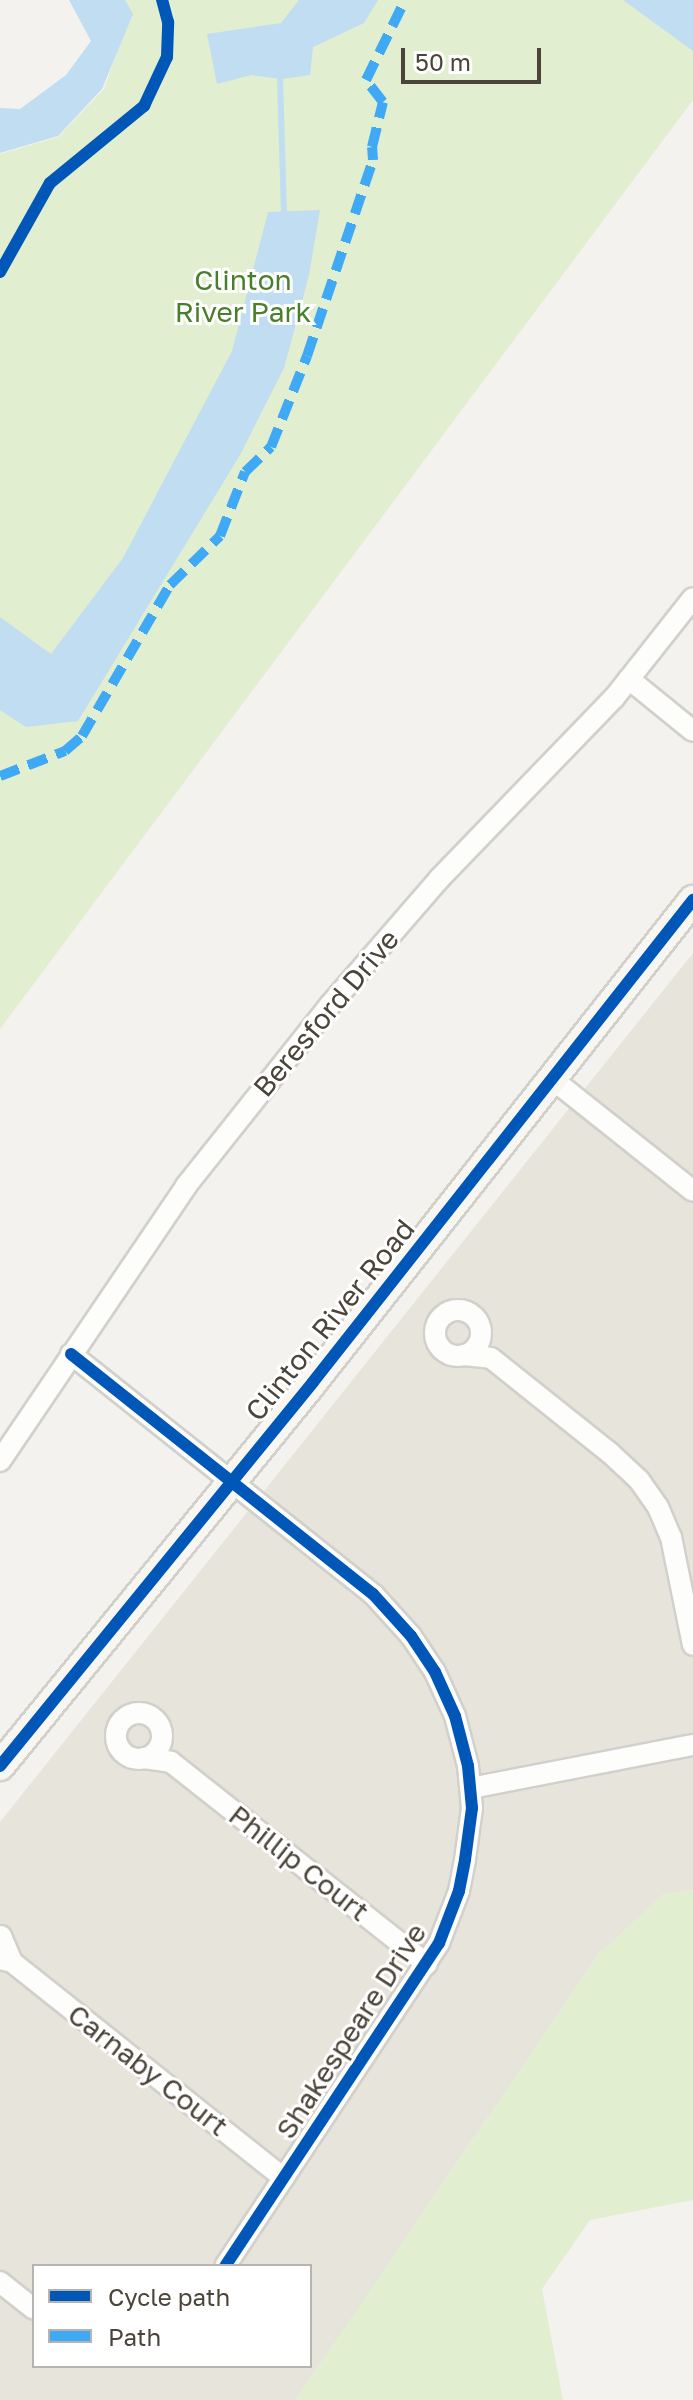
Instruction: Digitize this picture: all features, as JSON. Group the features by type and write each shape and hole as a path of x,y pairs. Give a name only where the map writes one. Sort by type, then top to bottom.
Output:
{"street":[{"name":"Beresford Drive","path":"0,1461 186,1186 330,1005 439,879 536,783 629,679 693,598"},
{"path":"629,679 693,731"},
{"name":"Clinton River Road","path":"0,1766 693,900"},
{"path":"551,1078 693,1191"},
{"path":"491,1358 449,1354 438,1344 436,1329 442,1316 463,1310 475,1318 491,1358 639,1480 658,1507 679,1568 693,1645"},
{"path":"464,1355 476,1346 481,1332"},
{"name":"Shakespeare Drive","path":"71,1354 373,1594 411,1636 435,1672 455,1716 471,1788 469,1831 459,1891 450,1918 427,1964 226,2264"},
{"path":"161,1736 156,1750 144,1758 129,1756 118,1746 116,1732 123,1719 144,1714 156,1722 171,1762"},
{"path":"471,1788 693,1745"},
{"name":"Phillip Court","path":"144,1758 171,1762 427,1964"},
{"name":"Carnaby Court","path":"0,1936 6,1961 284,2178"},
{"path":"0,2282 32,2307"}],"shaded area":[{"path":"693,953 693,1890 664,1894 598,1955 296,2400 0,2400 0,1822"}],"green space":[{"name":"Clinton River Park","path":"124,0 693,0 693,100 0,1029 0,154 58,137 104,89 131,13"},
{"path":"693,1890 693,2200 590,2220 542,2289 563,2400 296,2400 598,1955 664,1894"}],"water":[{"path":"69,0 125,0 133,14 102,89 58,136 0,153 0,108 20,109 66,75 91,41"},
{"path":"299,0 378,0 364,23 313,47 310,75 282,79 251,75 217,84 207,34 281,23"},
{"path":"623,0 693,0 693,51"},
{"path":"320,210 309,275 284,368 240,455 78,721 26,727 0,710 0,617 51,654 123,558 232,351 268,212"}],"waterway":[{"path":"280,79 284,212"}],"marked path":[{"path":"0,776 65,751 82,736 170,585 220,536 245,472 271,447 307,356 373,160 372,147 383,102 366,80 405,0"}],"cycle path":[{"path":"0,272 50,183 144,106 167,57 168,22 162,0"},
{"path":"0,1766 313,1382 693,900"},
{"path":"71,1354 373,1594 411,1636 435,1672 455,1716 468,1766 472,1808 465,1860 459,1891 439,1943 226,2264"}]}
